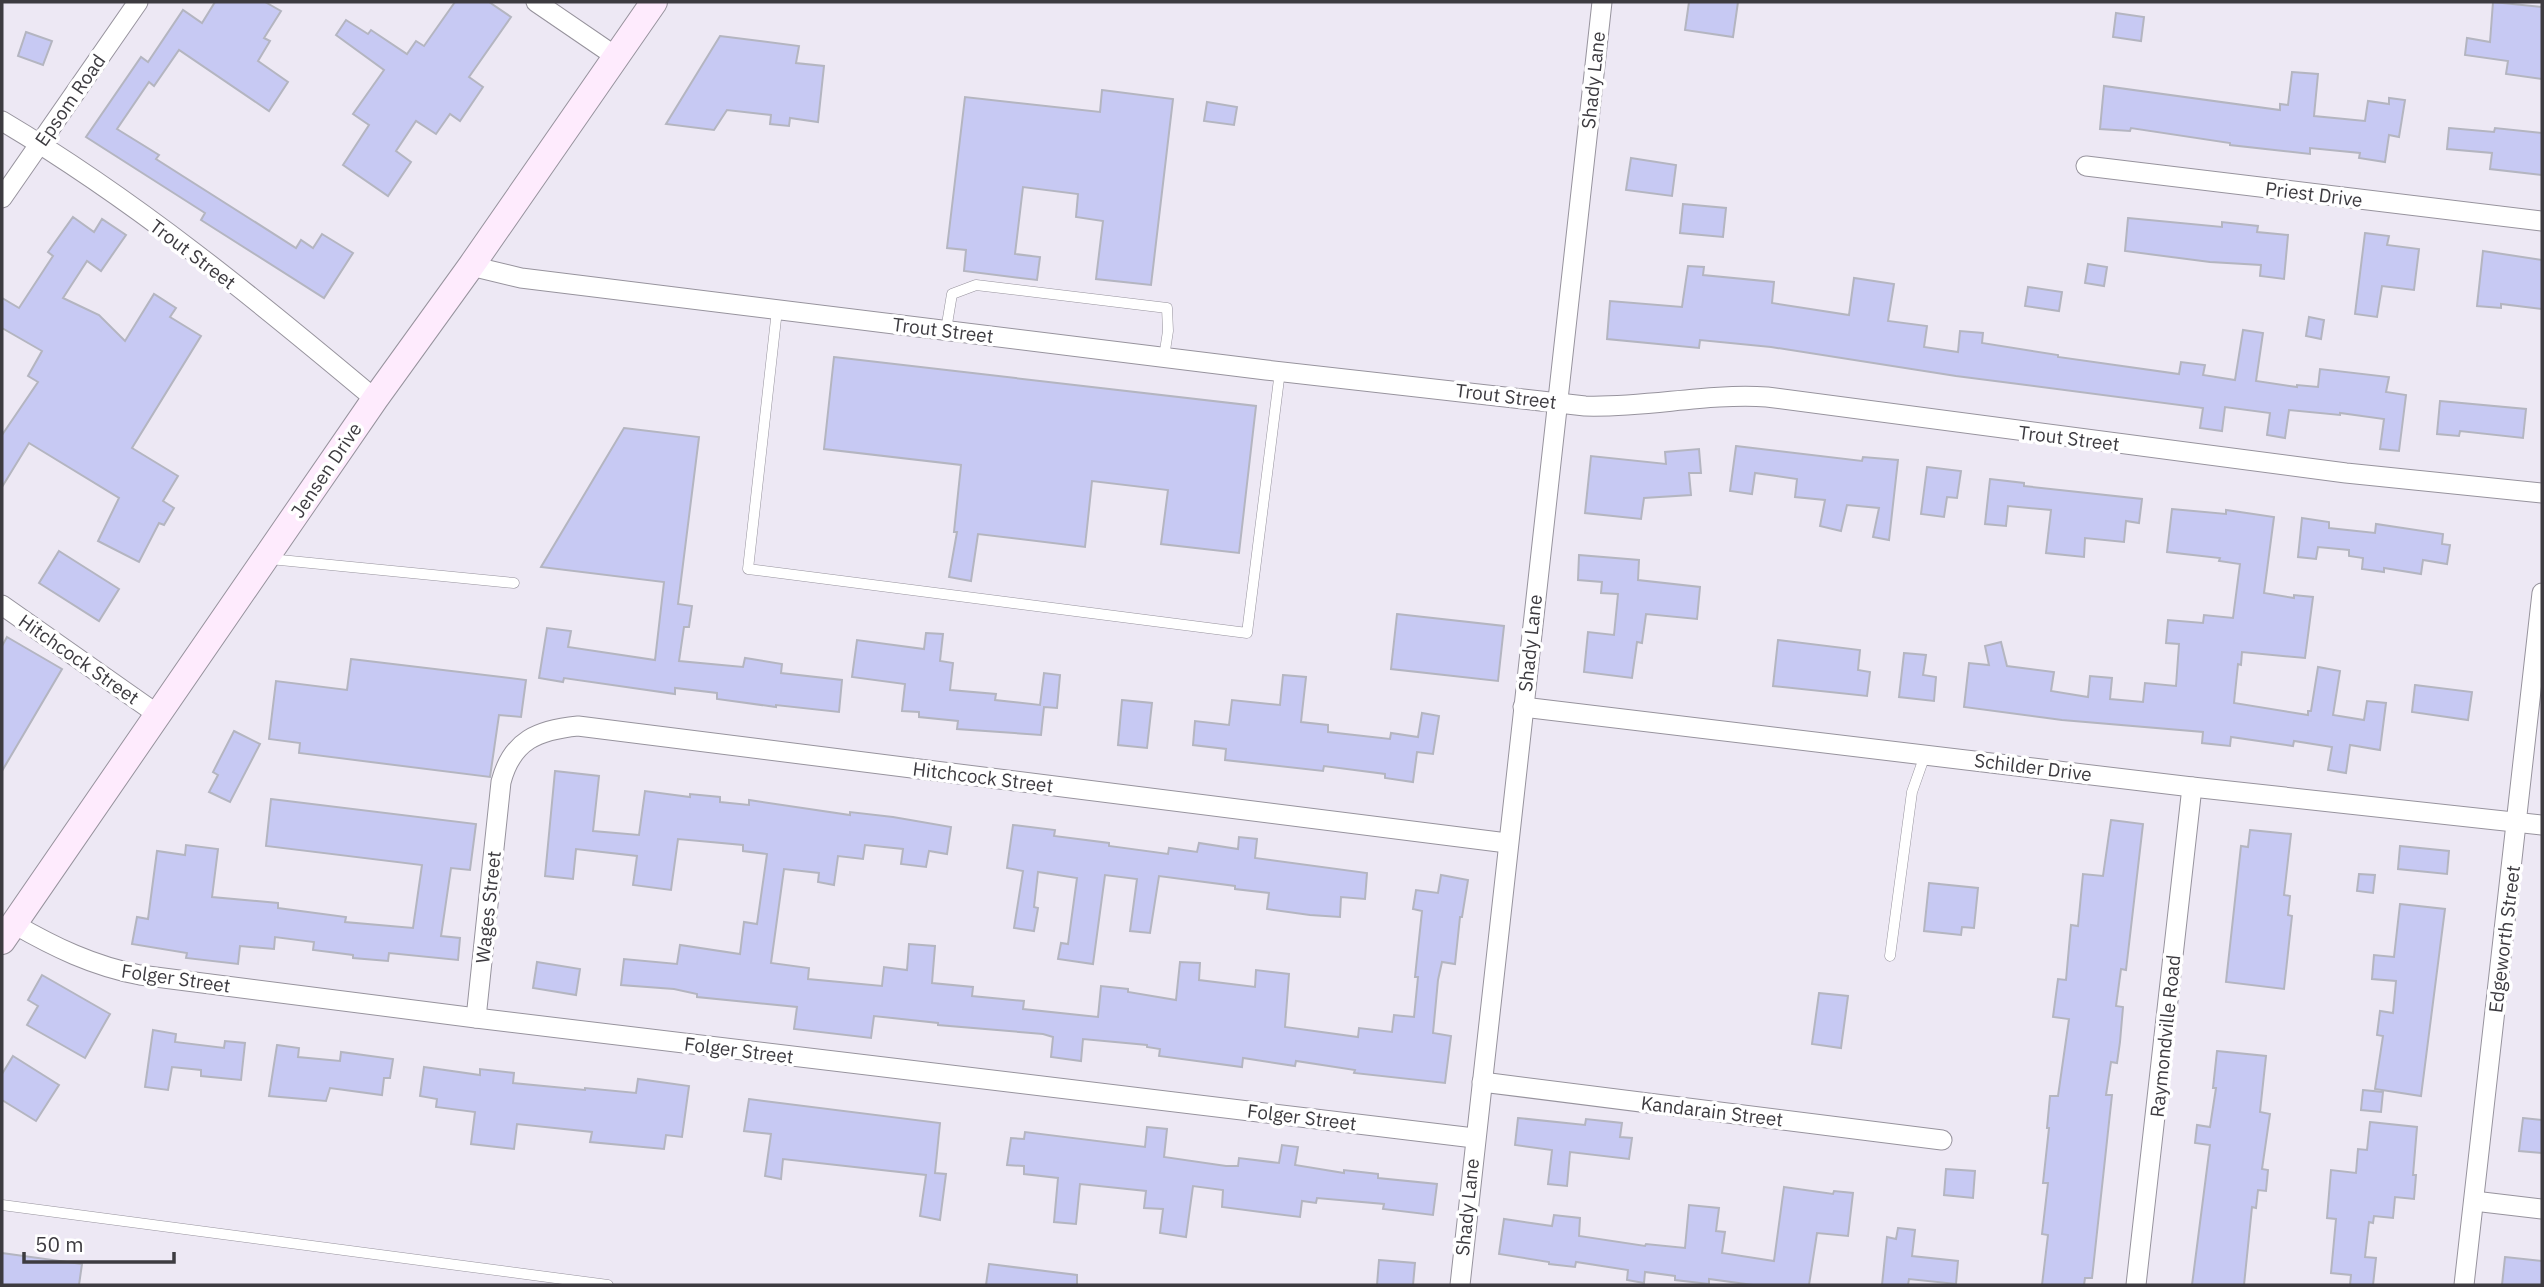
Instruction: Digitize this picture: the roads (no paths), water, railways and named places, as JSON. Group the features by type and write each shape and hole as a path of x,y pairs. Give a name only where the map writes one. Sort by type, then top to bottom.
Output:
{"main road":[{"name":"Jensen Drive","path":"8,932 375,399 654,2"}],"street":[{"name":"Epsom Road","path":"2,198 138,2"},
{"name":"Shady Lane","path":"1460,1285 1474,1138 1602,2"},
{"path":"549,5 615,56"},
{"name":"Trout Street","path":"2,121 145,218 271,312 375,399"},
{"name":"Priest Drive","path":"2086,166 2542,221"},
{"name":"Trout Street","path":"471,266 521,278 1280,371 1557,402 1607,406 1732,395 1768,397 2346,473 2542,493"},
{"name":"Edgeworth Street","path":"2464,1285 2542,593"},
{"name":"Hitchcock Street","path":"2,605 157,714"},
{"name":"Schilder Drive","path":"1523,707 2192,787 2542,825"},
{"name":"Hitchcock Street","path":"499,797 505,765 525,741 556,728 578,726 1507,842"},
{"name":"Raymondville Road","path":"2136,1285 2192,787"},
{"name":"Wages Street","path":"476,1018 499,797"},
{"name":"Folger Street","path":"8,932 117,970 476,1018 1474,1138"},
{"name":"Kandarain Street","path":"1482,1082 1942,1140"},
{"path":"2473,1202 2542,1209"}],"lane":[{"path":"946,330 952,294 976,285 1154,306 1167,308 1168,331 1164,357"},
{"path":"777,310 748,569 1247,633 1280,371"},
{"path":"267,558 514,583"},
{"path":"1890,956 1912,792 1925,755"},
{"path":"2,1205 608,1285"}]}
